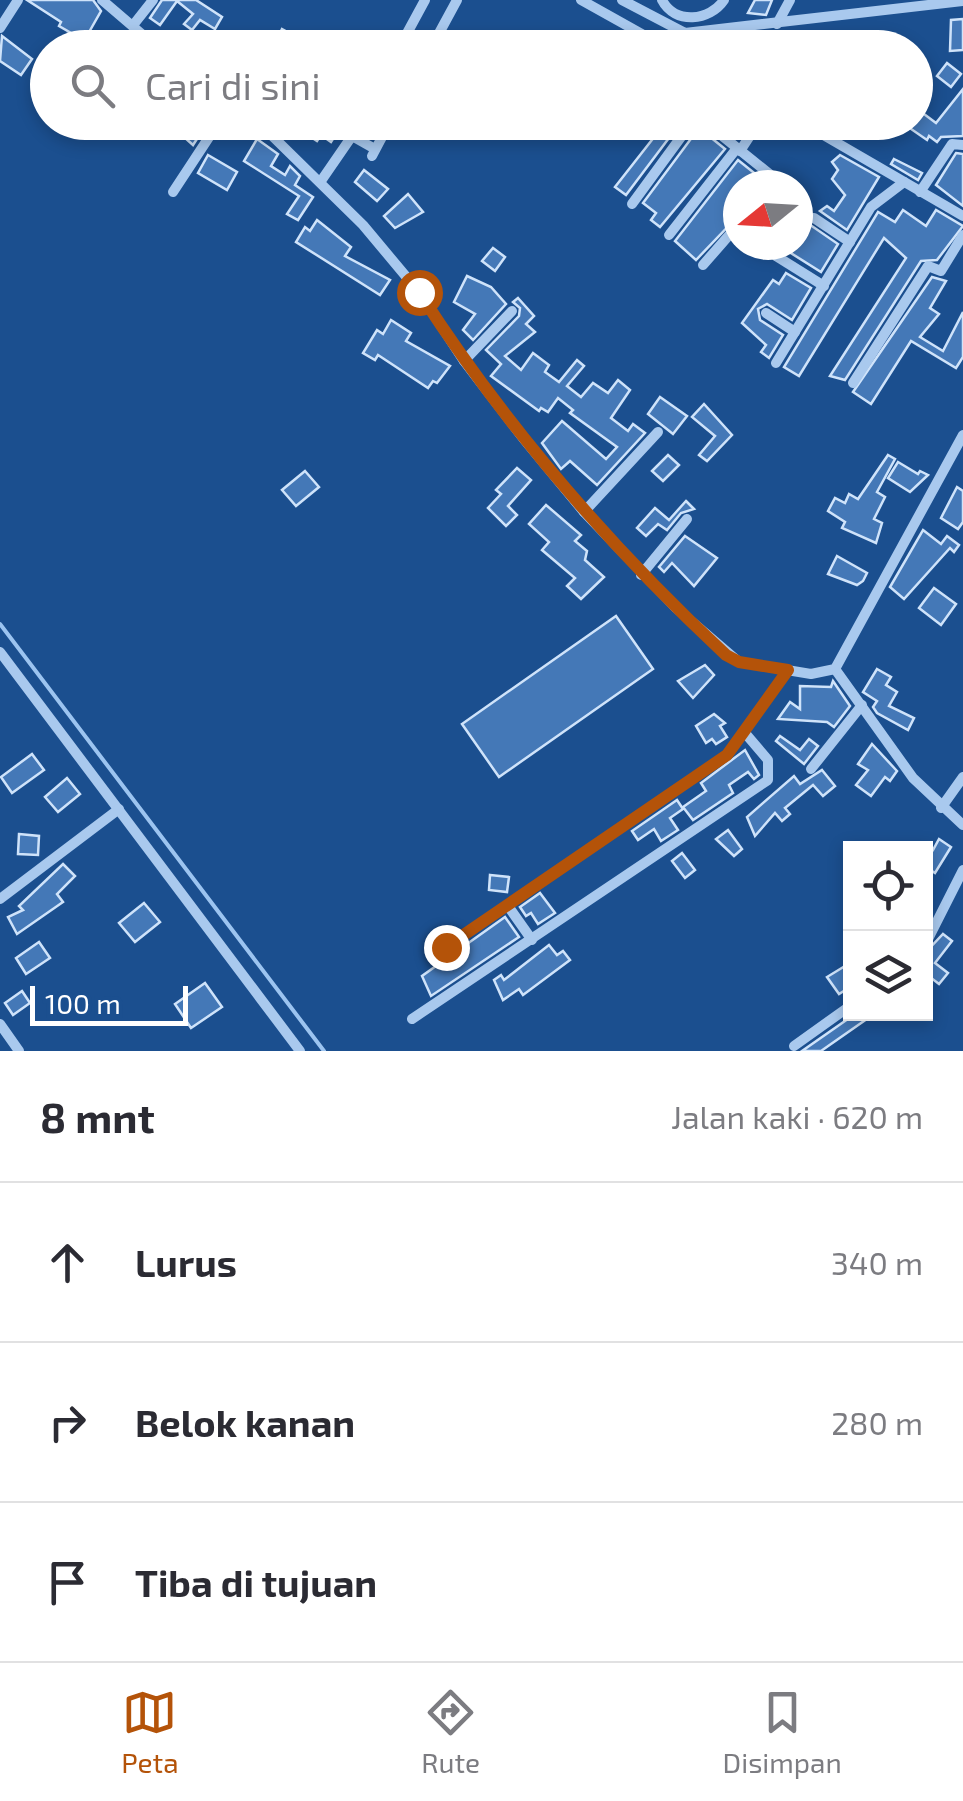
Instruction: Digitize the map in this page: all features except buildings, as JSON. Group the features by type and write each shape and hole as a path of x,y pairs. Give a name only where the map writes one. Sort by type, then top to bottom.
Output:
{"street":[{"path":"0,28 18,0"},
{"path":"102,0 140,30"},
{"path":"134,24 154,0"},
{"path":"409,30 425,0"},
{"path":"441,30 457,0"},
{"path":"582,0 635,30"},
{"path":"622,0 679,30"},
{"path":"662,0 667,8 689,17 707,15 724,0"},
{"path":"777,24 790,0"},
{"path":"716,30 957,1"},
{"path":"173,192 207,140"},
{"path":"277,140 321,181 419,292 464,362 584,512 641,575 726,655 739,662 811,674 835,669 963,434"},
{"path":"321,181 349,140"},
{"path":"358,140 374,152 380,140"},
{"path":"632,204 679,140"},
{"path":"727,140 762,170"},
{"path":"669,235 746,140"},
{"path":"831,140 963,216"},
{"path":"920,192 952,144 963,146"},
{"path":"776,363 871,207 904,182"},
{"path":"814,218 850,242"},
{"path":"853,384 928,266 941,270 963,235"},
{"path":"703,266 723,243"},
{"path":"782,260 824,286"},
{"path":"464,362 512,311"},
{"path":"766,313 796,332"},
{"path":"584,512 658,432"},
{"path":"641,575 687,519"},
{"path":"0,652 300,1051"},
{"path":"835,669 913,778 940,808 963,824"},
{"path":"446,947 727,755 788,670"},
{"path":"811,769 862,705"},
{"path":"412,1020 768,780 768,760 745,733"},
{"path":"940,808 963,777"},
{"path":"0,898 119,809"},
{"path":"931,931 963,870"},
{"path":"508,906 532,940"},
{"path":"933,911 942,908"},
{"path":"794,1046 843,1011"},
{"path":"0,1024 19,1051"}],"waterway":[{"path":"0,624 324,1051"}],"route":[{"path":"419,292 464,362 523,438 641,575 726,655 739,662 788,670 727,755 446,947"}]}
